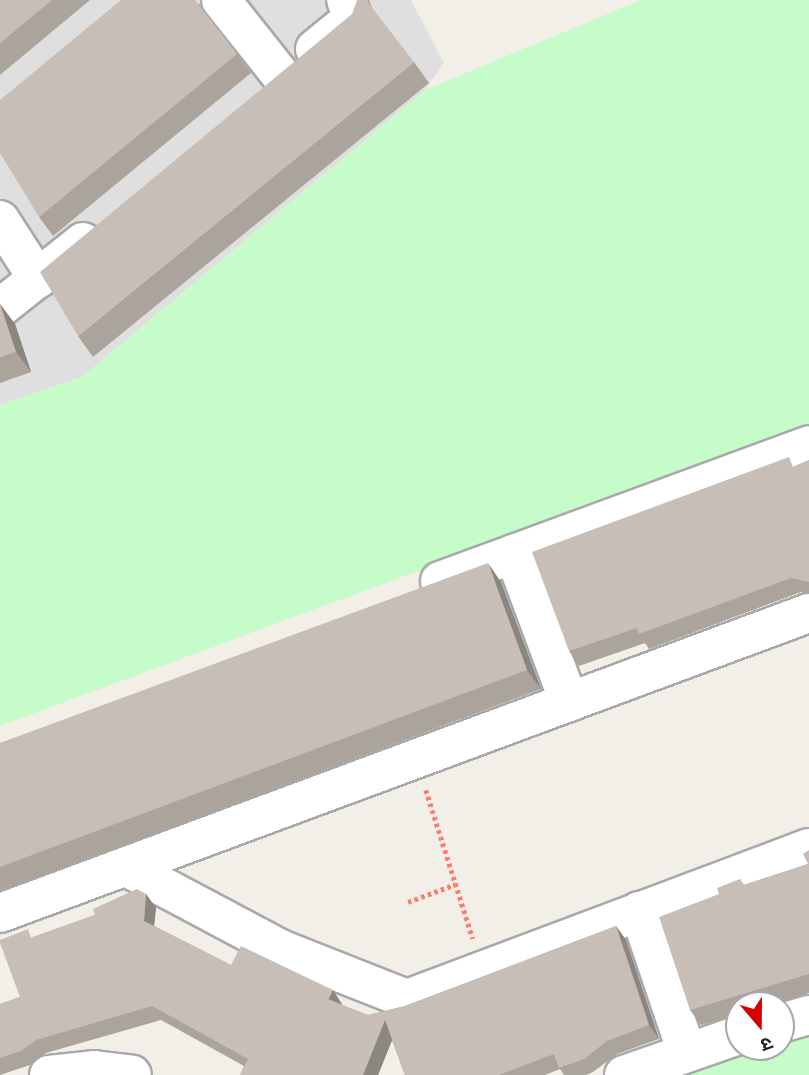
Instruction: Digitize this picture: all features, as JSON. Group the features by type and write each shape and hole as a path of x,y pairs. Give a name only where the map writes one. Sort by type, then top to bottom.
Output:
{"street":[{"path":"222,0 282,77"},
{"path":"250,104 353,18 346,0"},
{"path":"0,308 112,218"},
{"path":"0,220 38,279"},
{"path":"410,592 809,445"},
{"path":"514,554 569,702"},
{"path":"0,913 809,613"},
{"path":"126,867 280,949 407,999 809,848"},
{"path":"639,911 686,1050"},
{"path":"624,1075 686,1050 725,1039"},
{"path":"49,1075 94,1070 132,1075"}],"path":[{"path":"416,759 483,970"},
{"path":"408,902 456,884"}],"shaded area":[{"path":"0,0 411,0 444,63 425,90 82,377 0,405"}],"green space":[{"path":"641,0 809,0 809,426 0,726 0,405 82,377 425,90"},
{"path":"809,1036 809,1075 667,1075 725,1061 795,1061 795,1040"}],"building":[{"path":"0,0 52,0 0,43"},
{"path":"121,0 195,0 237,54 39,217 0,153 0,100"},
{"path":"357,0 366,0 414,62 78,336 40,272 352,14"},
{"path":"0,304 16,352 0,357"},
{"path":"789,457 793,467 809,460 809,582 791,578 639,634 637,628 569,651 532,552"},
{"path":"488,563 527,670 0,867 0,743"},
{"path":"809,850 809,974 753,991 725,991 725,999 690,1010 659,917 719,894 717,888 740,879 743,885 808,864 803,854"},
{"path":"137,889 146,894 144,921 231,965 241,946 333,990 328,999 368,1015 405,1006 616,926 649,1025 607,1041 584,1059 559,1068 554,1054 499,1075 405,1075 385,1020 363,1075 240,1075 248,1059 152,1006 36,1040 21,1051 0,1058 0,1004 20,997 0,940 28,929 31,938 95,915 93,909"}]}
